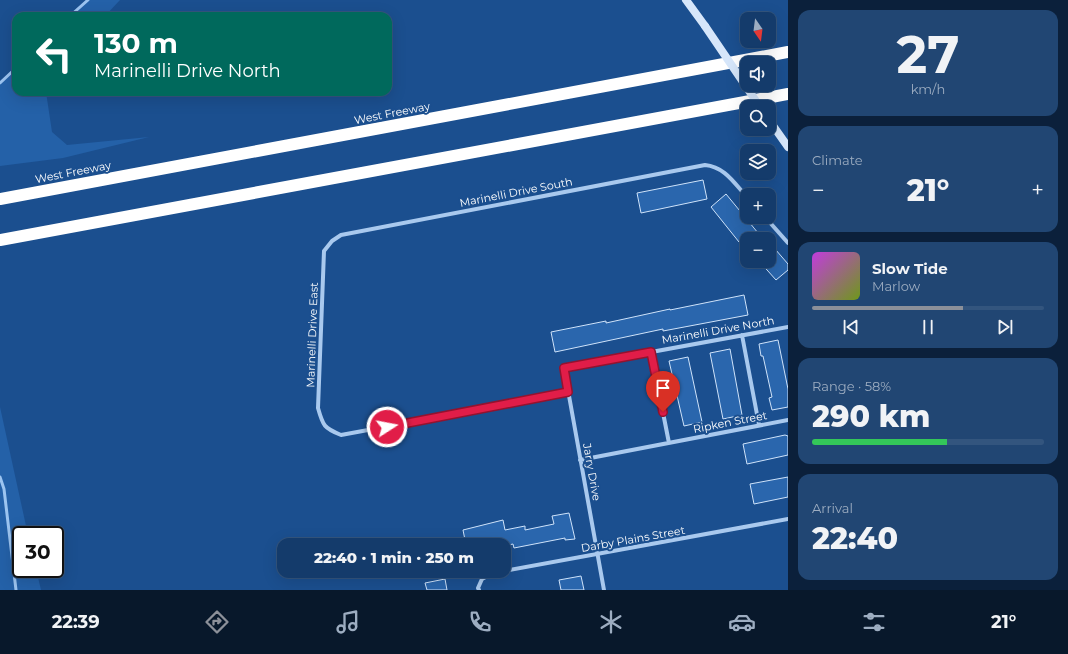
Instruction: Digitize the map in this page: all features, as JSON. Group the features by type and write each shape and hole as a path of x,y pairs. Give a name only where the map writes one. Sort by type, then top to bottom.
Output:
{"highway":[{"name":"West Freeway","path":"0,199 788,52"},
{"path":"0,240 788,94"}],"main road":[{"path":"686,0 755,100"},
{"path":"776,129 788,147"}],"street":[{"name":"Marinelli Drive South","path":"332,241 341,235 705,165 713,166 723,171 740,189"},
{"path":"771,224 788,243"},
{"name":"Marinelli Drive East","path":"332,241 324,251 318,408 322,422 328,430 341,435 568,392"},
{"name":"Marinelli Drive North","path":"568,392 564,368 788,327"},
{"path":"742,335 759,425"},
{"path":"651,352 669,443"},
{"name":"Jarry Drive","path":"568,392 604,590"},
{"name":"Ripken Street","path":"580,460 788,420"},
{"name":"Darby Plains Street","path":"479,590 478,588 482,579 493,573 598,555 788,519"}],"shaded area":[{"path":"88,0 120,0 109,12 74,12"},
{"path":"12,72 12,96 47,96 52,132 67,145 149,137 63,158 0,166 0,83"},
{"path":"0,407 26,526 12,526 12,578 38,578 41,590 0,590"}],"building":[{"path":"703,180 707,199 641,213 637,193"},
{"path":"726,194 740,211 740,224 751,224 757,232 740,232 739,242 711,207"},
{"path":"776,250 788,264 788,270 776,280 765,268 776,268"},
{"path":"744,295 748,315 663,331 663,329 555,352 551,332 606,321 606,323"},
{"path":"778,340 788,389 788,407 772,410 769,398 772,397 759,344"},
{"path":"730,349 742,415 723,419 710,353"},
{"path":"688,357 702,422 684,426 669,361"},
{"path":"785,435 788,436 788,455 747,464 743,444"},
{"path":"788,477 788,497 754,504 750,484"},
{"path":"569,513 575,539 565,540 565,538 514,548 513,544 511,544 511,538 465,538 463,530 503,520 505,530 525,526 525,530 554,524 552,516"},
{"path":"581,576 584,590 561,590 559,580"},
{"path":"445,579 447,590 427,590 425,583"}],"waterway":[{"path":"74,12 88,0"},
{"path":"0,83 12,72"},
{"path":"0,477 4,489 16,590"}],"route":[{"path":"387,427 568,392 564,368 651,352 663,412"}]}
